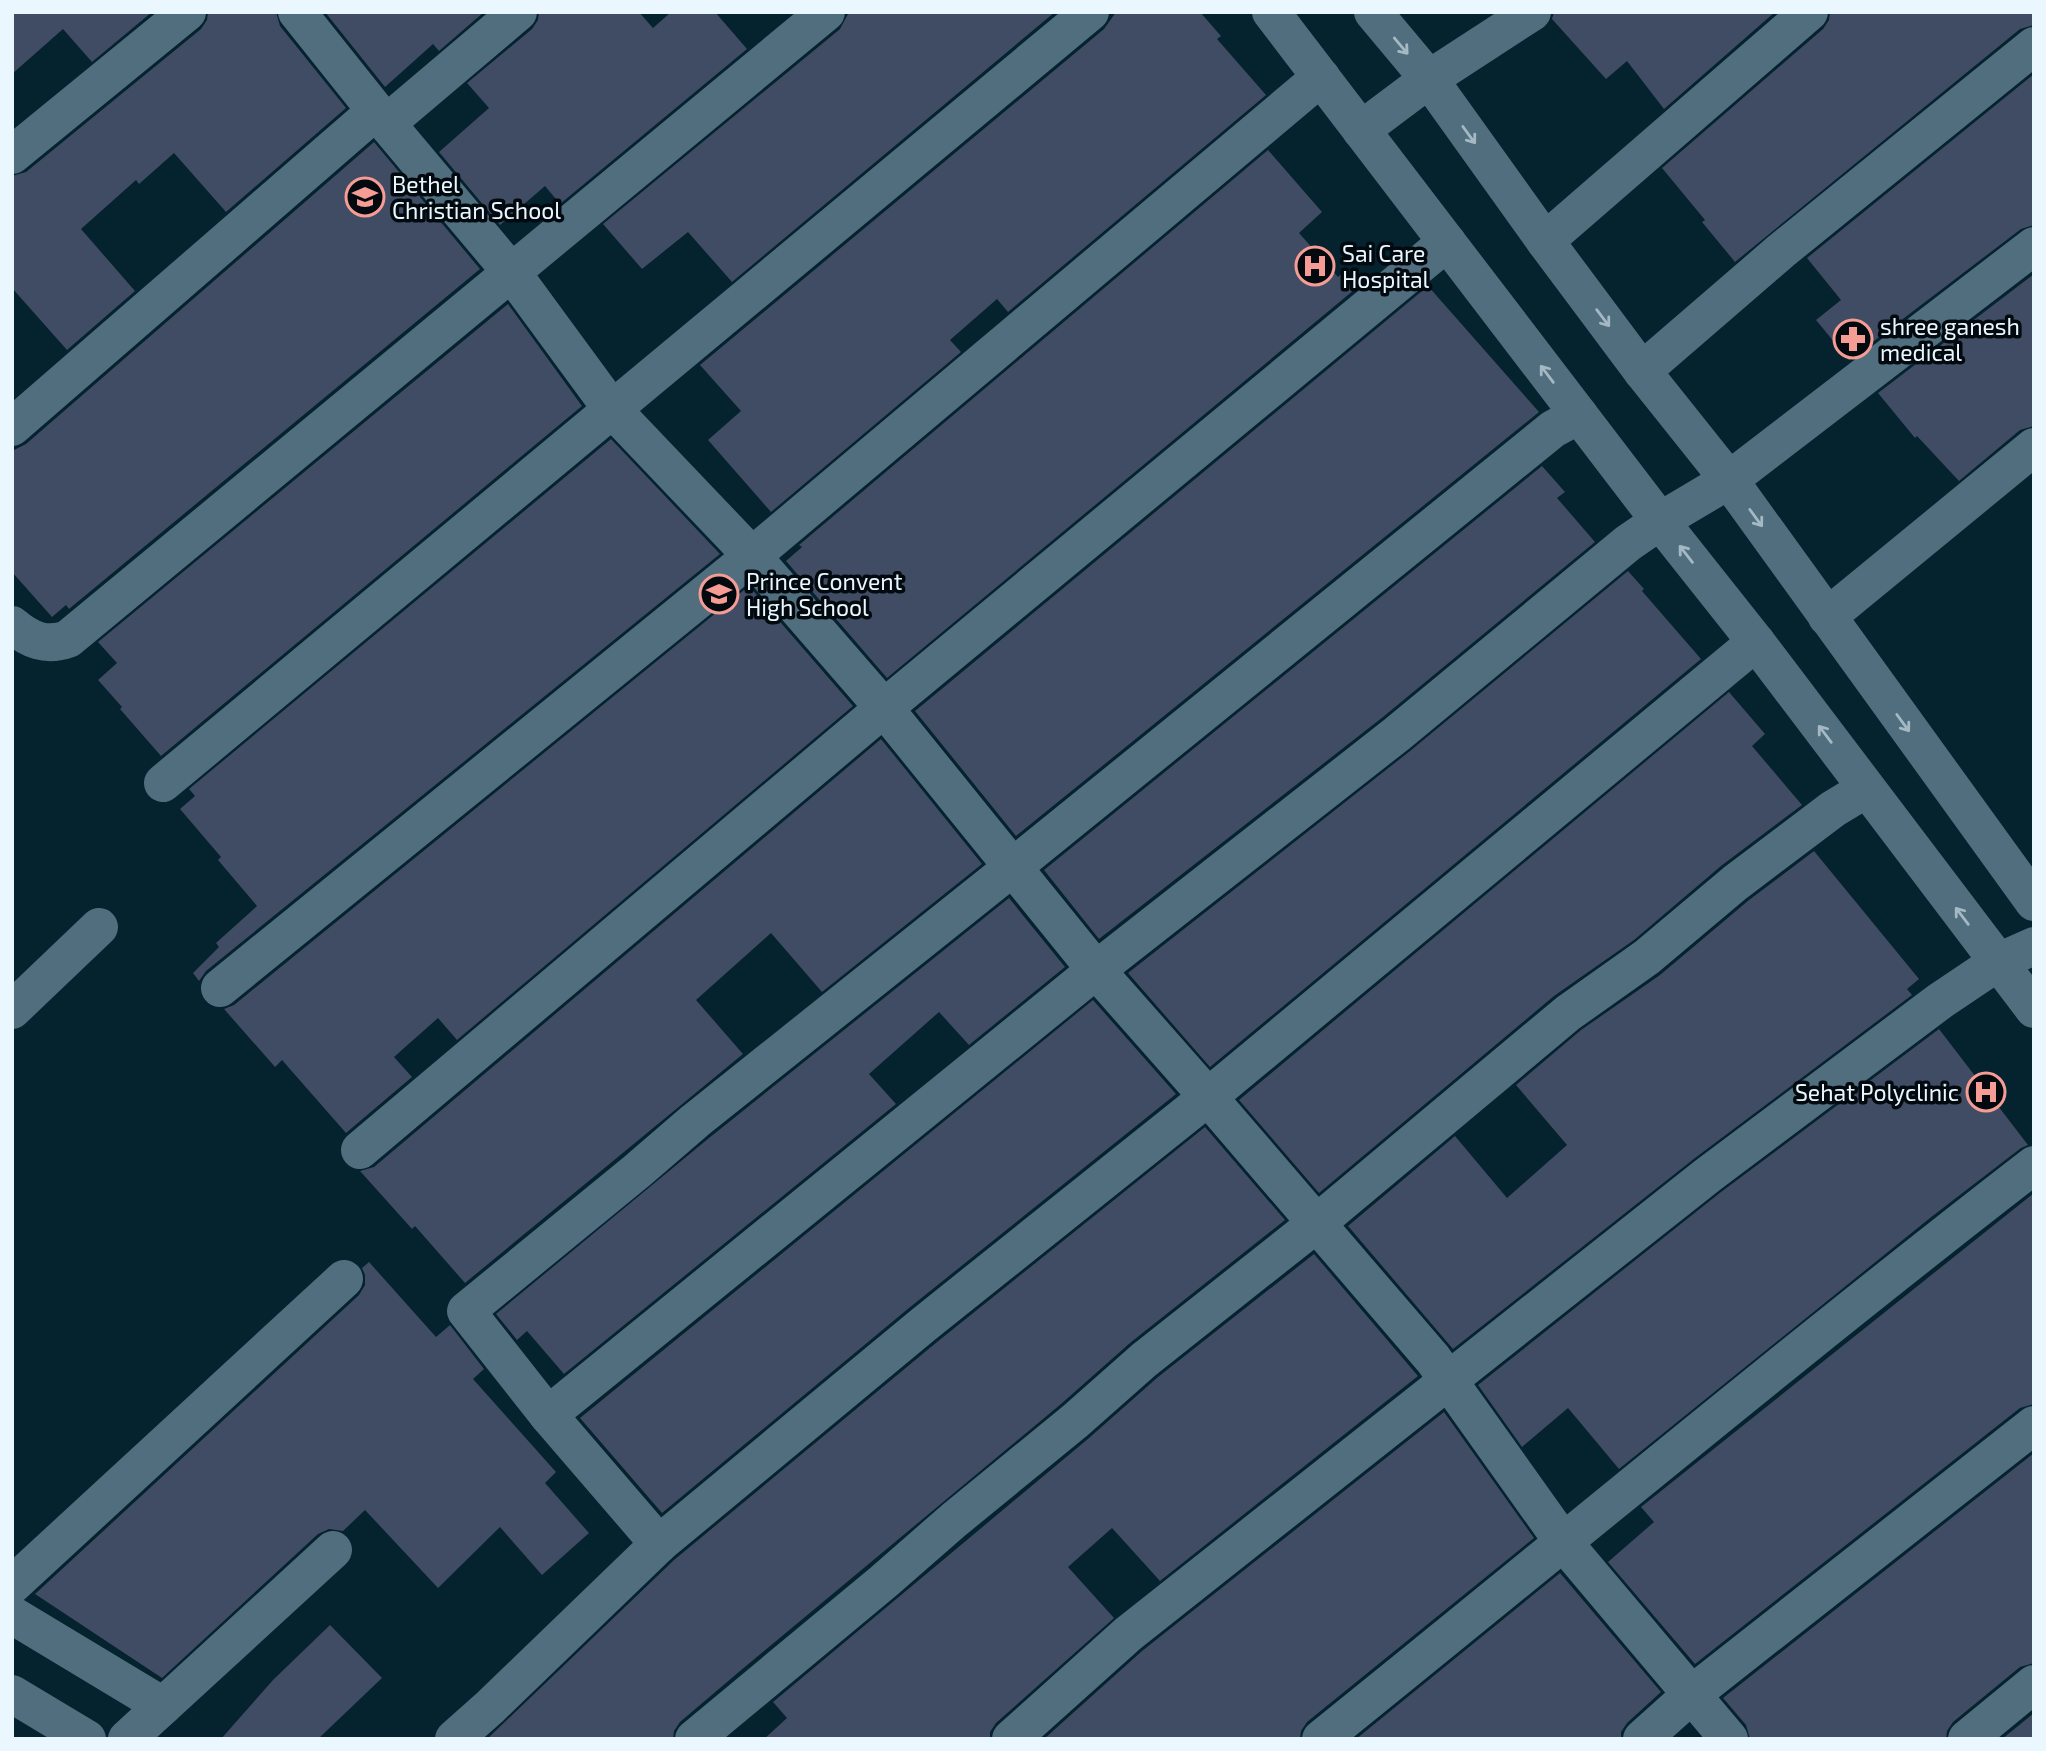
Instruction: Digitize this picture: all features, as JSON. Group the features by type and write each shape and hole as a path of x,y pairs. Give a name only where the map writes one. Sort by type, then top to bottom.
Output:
{"street":[{"path":"12,155 187,12"},
{"path":"297,12 512,273 611,408 752,556 884,708 1096,970 1433,1359 1564,1543 1728,1739"},
{"path":"12,428 381,117 518,12"},
{"path":"12,625 39,642 53,644 68,639 826,12"},
{"path":"163,783 1090,12"},
{"path":"1271,12 1660,521 1756,642 2034,1009"},
{"path":"1373,12 1429,79 1642,371 1729,480 2034,902"},
{"path":"1361,130 1429,79 1532,12"},
{"path":"1545,241 1809,12"},
{"path":"1642,371 1781,251 2034,46"},
{"path":"220,988 752,556 1321,77"},
{"path":"360,1150 884,708 1447,242"},
{"path":"548,1415 1096,970 1397,734 1628,543 1729,480 2034,247"},
{"path":"659,1544 548,1415 466,1311 695,1121 1553,429 1579,415"},
{"path":"1827,617 2034,447"},
{"path":"454,1739 659,1544 923,1325 1208,1097 1756,642"},
{"path":"694,1739 1075,1422 1144,1360 1317,1223 1568,1013 1647,957 1735,883 1833,809 1866,789"},
{"path":"12,1010 99,927"},
{"path":"1011,1739 1128,1634 1708,1175 1940,1001 1998,962 2034,946"},
{"path":"1321,1739 1874,1288 2034,1165"},
{"path":"12,1585 344,1279"},
{"path":"1643,1739 1691,1695 2034,1424"},
{"path":"127,1739 333,1550"},
{"path":"12,1615 163,1706"},
{"path":"1967,1739 2034,1684"},
{"path":"12,1695 87,1739"}],"building":[{"path":"12,12 152,12 92,62 63,29 12,74"},
{"path":"208,12 276,12 280,26 346,108 226,212 174,153 139,184 136,180 81,229 135,291 67,350 12,288 12,176 26,172 201,29 207,20"},
{"path":"325,12 484,12 439,51 433,44 385,87"},
{"path":"539,12 639,12 653,28 671,12 715,12 747,49 560,204 545,186 500,225 439,152 489,108 467,83 532,29 538,20"},
{"path":"849,12 1055,12 732,282 688,232 642,269 603,224 840,29"},
{"path":"1116,12 1200,12 1221,36 1217,39 1266,95 1008,312 997,299 950,340 961,352 771,512 708,440 741,411 700,365 1104,29"},
{"path":"1554,12 1775,12 1664,109 1627,61 1606,79 1552,19"},
{"path":"1830,12 2034,12 2034,25 2020,29 1735,262 1662,168 1823,29 1829,20"},
{"path":"2034,74 2034,225 2021,229 1849,360 1816,320 1841,300 1807,258"},
{"path":"374,142 480,269 69,609 66,605 52,617 12,572 12,451 26,444"},
{"path":"1268,150 1322,212 1299,233 1338,277 1341,274 1354,290 887,678 786,561 802,547 799,545"},
{"path":"2034,274 2034,426 2020,430 1959,481 1917,436 1915,438 1878,393"},
{"path":"1428,286 1539,412 1016,836 915,711"},
{"path":"508,304 582,406 161,756 98,680 117,663 98,642"},
{"path":"611,439 720,554 206,971 199,981 193,973 219,947 216,943 257,906 218,860 221,857 180,809 195,796 189,789"},
{"path":"1542,466 1565,492 1557,498 1595,542 1383,717 1099,939 1044,870"},
{"path":"1628,571 1701,659 1210,1067 1128,973 1410,751"},
{"path":"749,586 853,706 457,1040 438,1018 394,1057 412,1077 346,1133 282,1060 275,1067 224,1009 234,1005"},
{"path":"1729,692 1765,734 1752,746 1802,805 1721,866 1634,940 1554,996 1319,1193 1239,1100"},
{"path":"881,739 982,864 822,992 771,933 696,1000 743,1054 465,1283 415,1226 412,1229 360,1171 374,1167"},
{"path":"1814,851 1919,979 1907,989 1912,995 1695,1158 1453,1349 1348,1226 1455,1136 1507,1198 1567,1145 1516,1085 1581,1030 1660,975 1749,900"},
{"path":"1009,898 1065,967 969,1045 939,1012 869,1074 896,1104 564,1374 527,1331 517,1340 496,1314 709,1138"},
{"path":"1093,1000 1176,1094 909,1308 662,1513 580,1418"},
{"path":"1939,1029 2028,1145 1930,1218 1619,1469 1568,1408 1522,1447 1478,1385 1721,1192"},
{"path":"1205,1127 1285,1220 1130,1343 1061,1404 740,1671 680,1722 674,1731 673,1739 487,1739 674,1560 937,1342"},
{"path":"2034,1193 2034,1404 2020,1408 1695,1664 1608,1562 1654,1522 1641,1507"},
{"path":"1314,1254 1418,1376 1160,1581 1112,1528 1068,1567 1114,1618 996,1723 990,1732 990,1739 764,1739 787,1718 773,1702 1089,1438 1158,1377"},
{"path":"369,1262 436,1337 450,1325 484,1369 473,1379 556,1472 545,1483 589,1533 542,1575 500,1527 438,1588 365,1510 343,1531 329,1529 318,1534 162,1678 35,1594 359,1295 365,1285 362,1268"},
{"path":"1444,1412 1534,1538 1307,1722 1301,1731 1300,1739 1044,1739 1142,1651"},
{"path":"2034,1453 2034,1663 2020,1667 1953,1722 1947,1731 1946,1739 1750,1739 1746,1725 1723,1698"},
{"path":"1560,1573 1661,1692 1627,1723 1621,1732 1621,1739 1356,1739"},
{"path":"330,1625 382,1678 318,1739 221,1739 273,1680"},
{"path":"2034,1713 2034,1739 2002,1739"}],"place":[{"name":"Bethel Christian School","path":"365,197"},
{"name":"Sai Care Hospital","path":"1315,266"},
{"name":"shree ganesh medical","path":"1853,339"},
{"name":"Prince Convent High School","path":"719,594"},
{"name":"Sehat Polyclinic","path":"1986,1092"}]}
